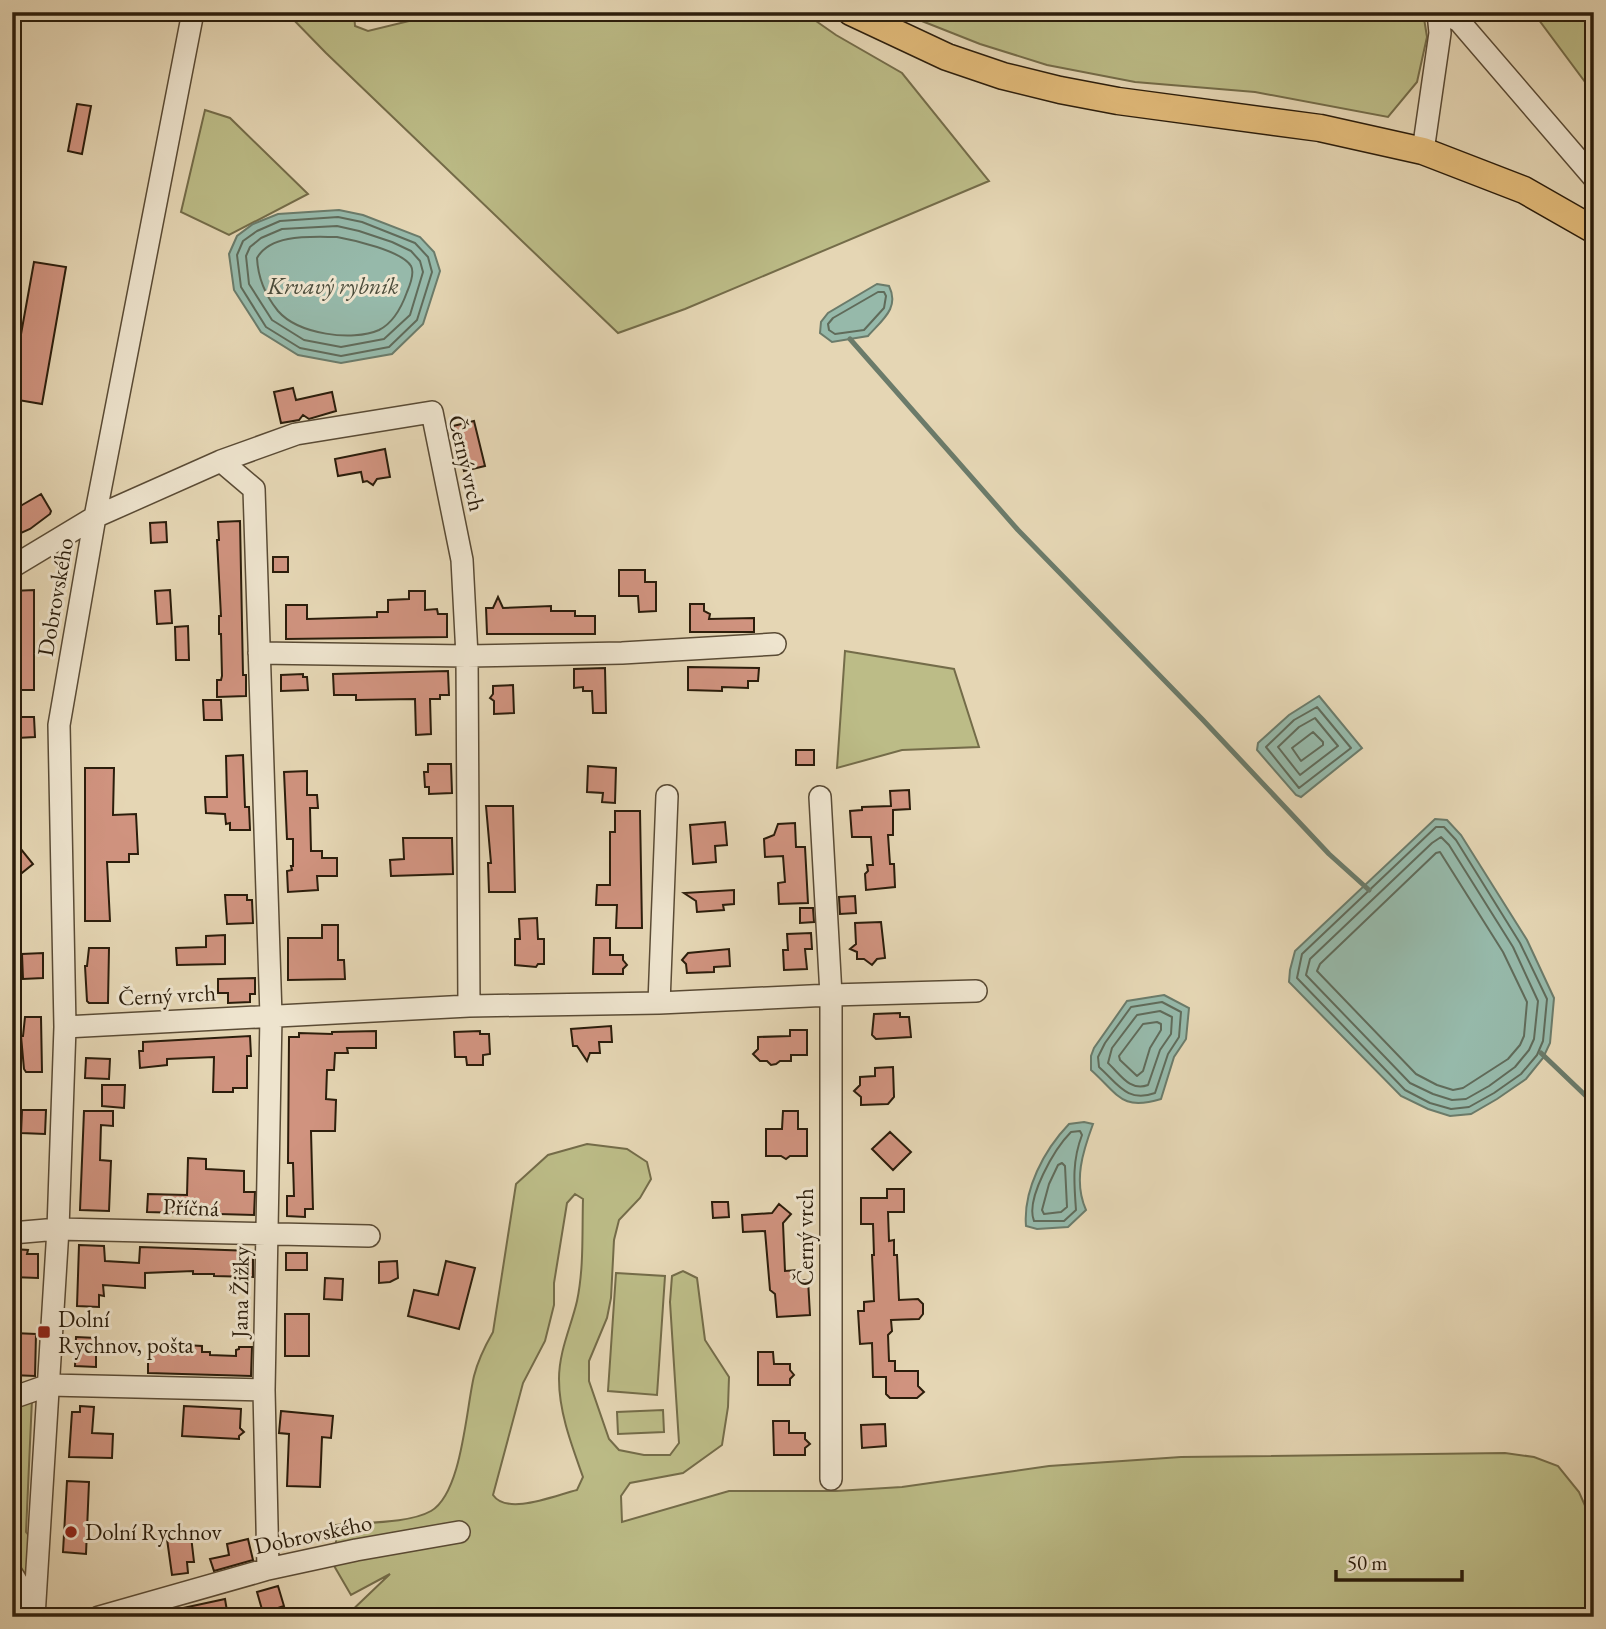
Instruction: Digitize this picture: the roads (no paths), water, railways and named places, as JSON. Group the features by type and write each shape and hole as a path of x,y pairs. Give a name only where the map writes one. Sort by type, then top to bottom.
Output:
{"main road":[{"path":"851,12 947,57 1048,88 1118,101 1320,128 1423,151 1524,190 1594,230"}],"street":[{"name":"Dobrovského","path":"36,1616 58,1229 65,1027 60,725 95,517 193,12"},
{"path":"1423,151 1440,33 1440,12 1459,21 1594,178"},
{"name":"Černý vrch","path":"12,568 95,517 221,461 296,434 432,412 462,561 467,656 469,1006"},
{"path":"221,461 254,489 271,1016"},
{"path":"259,653 467,656 622,653 775,645"},
{"path":"659,1003 667,796"},
{"name":"Černý vrch","path":"820,797 831,995 831,1479"},
{"name":"Černý vrch","path":"65,1027 469,1006 659,1003 976,991"},
{"name":"Jana Žižky","path":"268,1569 264,1390 271,1016"},
{"name":"Příčná","path":"12,1233 58,1229 369,1237"},
{"path":"12,1398 49,1385 264,1390"},
{"name":"Dobrovského","path":"99,1617 268,1569 459,1532"},
{"path":"12,1574 36,1616"}],"water":[{"name":"Krvavý rybník","path":"339,210 363,215 420,237 434,252 440,271 423,324 392,354 341,363 298,355 261,332 234,290 229,254 237,236 253,224 278,214"},
{"path":"877,284 889,286 892,294 891,307 868,336 832,342 820,333 821,322 828,313"},
{"path":"1319,696 1362,748 1301,797 1296,795 1257,750 1258,743 1289,715"},
{"path":"1435,819 1447,820 1461,835 1527,940 1554,998 1550,1043 1543,1058 1526,1079 1471,1114 1450,1116 1401,1096 1289,982 1295,951"},
{"path":"1164,995 1189,1008 1186,1039 1174,1057 1161,1099 1129,1102 1115,1093 1091,1070 1091,1056 1127,1001"},
{"path":"1069,1124 1093,1124 1083,1155 1080,1177 1086,1210 1068,1227 1037,1229 1026,1226 1028,1199 1044,1158"}],"waterway":[{"path":"850,339 1018,530 1329,854 1369,890"},
{"path":"1541,1053 1586,1096 1594,1109"}],"place":[{"name":"Dolní Rychnov, pošta","path":"44,1332"},
{"name":"Dolní Rychnov","path":"71,1532"}]}
